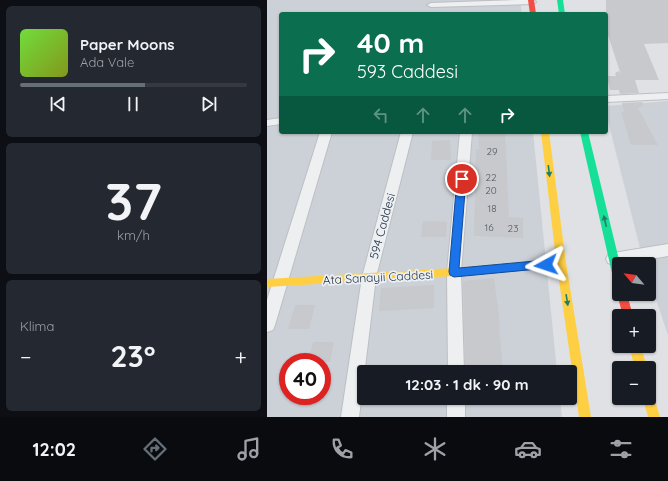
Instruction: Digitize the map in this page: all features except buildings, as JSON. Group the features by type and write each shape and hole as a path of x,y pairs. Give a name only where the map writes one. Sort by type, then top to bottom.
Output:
{"main road":[{"path":"560,0 562,12"},
{"path":"532,1 533,12"},
{"path":"545,134 561,263 585,417"},
{"path":"584,134 613,257"},
{"name":"Ata Sanayii Caddesi","path":"273,283 454,272 561,263"},
{"path":"651,405 654,417"}],"street":[{"path":"433,12 431,2 532,1"},
{"path":"608,99 668,96"},
{"path":"267,123 279,121"},
{"path":"267,325 273,283 325,134"},
{"name":"594 Caddesi","path":"350,417 369,277 406,134"},
{"path":"456,365 454,272 466,134"},
{"path":"625,257 668,250"},
{"path":"456,405 456,417"}],"shaded area":[{"path":"267,0 520,0 522,12 279,12 279,134 533,134 556,365 357,365 357,405 561,405 562,417 267,417"},
{"path":"668,101 668,335 656,300 656,257 642,257 608,121 608,106"}],"traffic: fast":[{"path":"560,0 562,12"},
{"path":"584,134 613,257"}],"traffic: slow":[{"path":"545,134 561,263 585,417"},
{"path":"267,283 454,272 561,263"},
{"path":"637,353 639,361"},
{"path":"651,405 654,417"}],"traffic: jam":[{"path":"531,0 533,12"},
{"path":"624,301 626,309"}],"route":[{"path":"462,179 454,272 546,265"}]}
